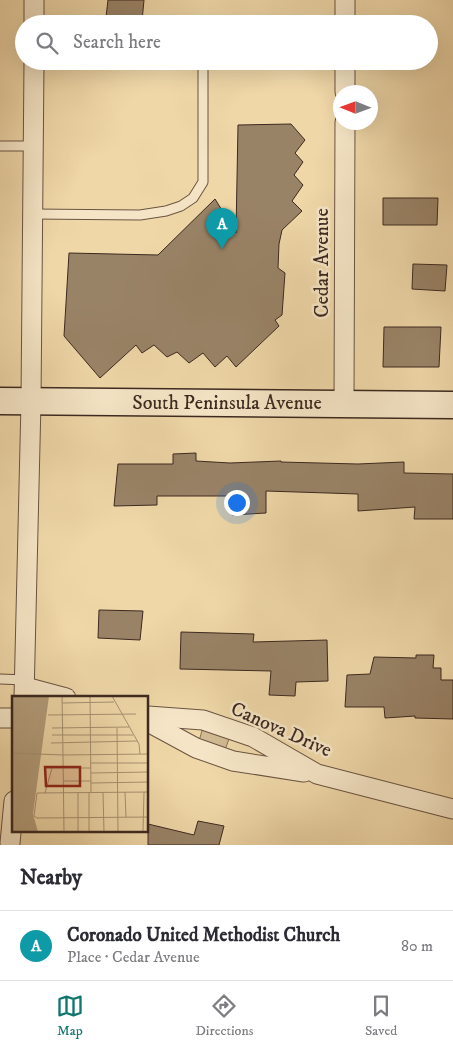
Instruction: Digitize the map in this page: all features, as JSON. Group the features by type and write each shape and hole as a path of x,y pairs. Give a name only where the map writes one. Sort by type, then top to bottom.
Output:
{"main road":[{"name":"South Peninsula Avenue","path":"0,401 453,405"}],"street":[{"path":"34,0 34,15"},
{"path":"345,0 345,15"},
{"path":"34,70 31,402 25,688 58,696"},
{"path":"345,70 345,85"},
{"name":"Cedar Avenue","path":"344,404 345,130"},
{"name":"Canova Drive","path":"149,716 203,720 253,737 317,774 453,809"},
{"path":"149,723 196,748 233,760 317,774"},
{"path":"10,843 12,822"}],"lane":[{"path":"33,214 140,216 166,212 181,206 193,198 202,182 203,70"},
{"path":"0,146 33,146"},
{"path":"0,680 25,688"}],"shaded area":[{"path":"203,727 230,736 225,750 199,741"}],"building":[{"path":"108,0 144,0 143,15 106,15"},
{"path":"291,124 305,140 295,153 303,162 294,175 303,185 292,201 302,211 282,230 279,244 278,268 285,273 282,315 275,320 279,326 236,367 227,356 215,367 203,353 189,363 177,352 167,357 154,345 142,353 136,345 100,378 64,336 69,253 158,255 215,199 236,233 238,125"},
{"path":"383,198 438,198 437,225 383,225"},
{"path":"413,264 447,265 445,291 412,289"},
{"path":"384,327 441,327 439,367 383,367"},
{"path":"196,453 196,461 230,463 281,461 358,464 404,462 404,473 453,474 453,519 414,519 415,507 358,511 358,494 266,491 266,513 232,515 231,496 157,496 157,505 114,506 118,464 173,464 173,454"},
{"path":"99,610 143,611 140,640 98,638"},
{"path":"181,632 254,634 253,642 327,640 328,681 296,682 295,696 269,695 271,671 180,669"},
{"path":"416,655 434,655 433,668 441,668 441,680 453,680 453,719 415,718 415,716 385,718 384,707 345,707 347,675 370,674 374,657 416,658"},
{"path":"198,821 224,826 219,845 148,845 149,824 194,835"}],"place":[{"name":"Coronado United Methodist Church","path":"222,249"}]}
